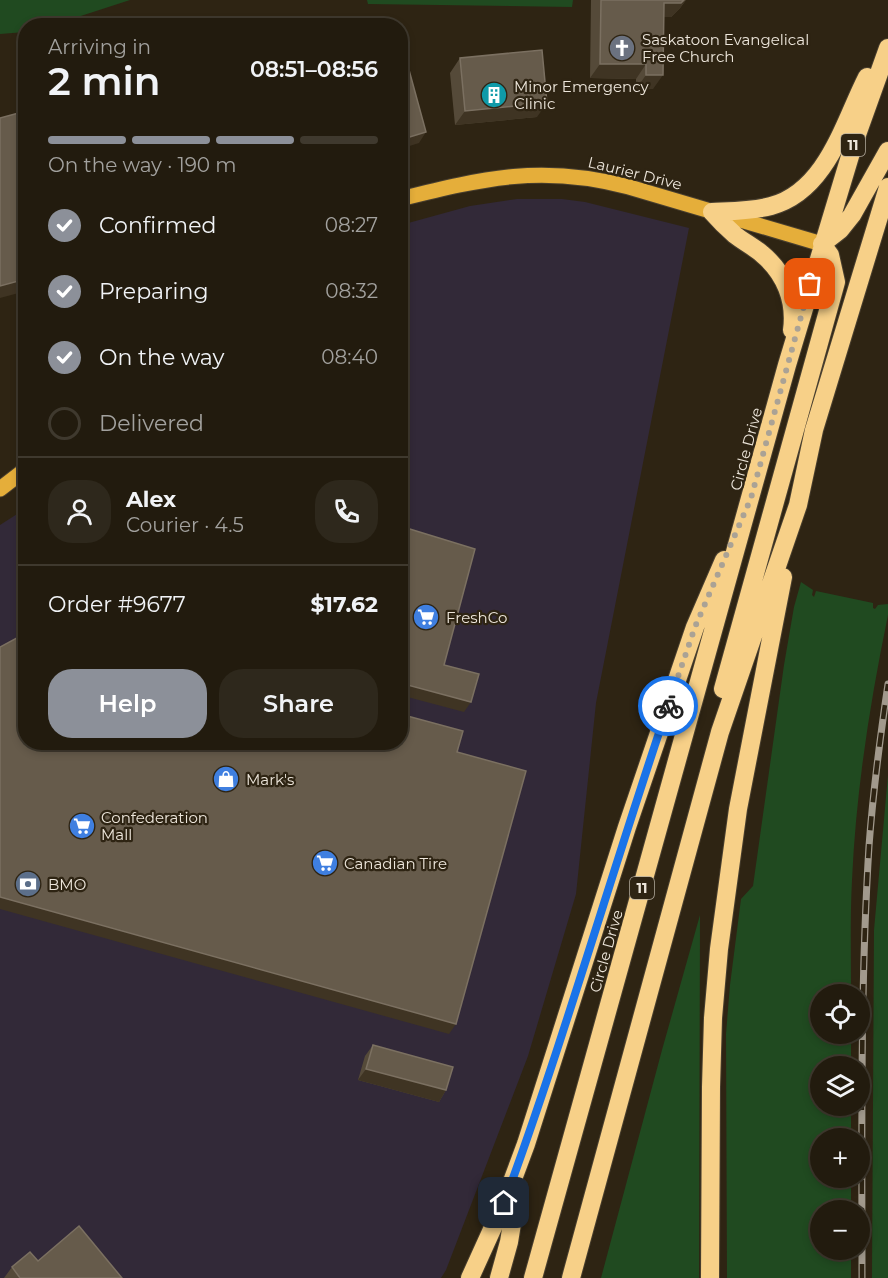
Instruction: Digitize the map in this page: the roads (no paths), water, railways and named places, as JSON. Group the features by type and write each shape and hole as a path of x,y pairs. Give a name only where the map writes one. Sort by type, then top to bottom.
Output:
{"highway":[{"path":"711,212 771,206 789,199 805,188 830,154 888,36"},
{"name":"Circle Drive","path":"533,1278 787,365 854,143 888,48"},
{"path":"720,732 722,694 836,282 830,255 822,244 840,230 852,215 888,151"},
{"name":"11","path":"571,1278 720,732 798,505 814,430 888,187"},
{"path":"711,212 733,233 775,266 785,281 791,300 792,324 787,365"},
{"path":"470,1278 504,1203 526,1144 627,827 695,627 751,498"},
{"path":"710,1278 712,1064 718,949 738,809 798,505"},
{"path":"499,1278 509,1242 526,1144"}],"main road":[{"name":"Laurier Drive","path":"408,197 505,176 551,175 599,179 822,244"},
{"path":"0,489 18,475"}],"railway":[{"path":"862,1278 862,1062 866,900 873,806 888,684"}],"place":[{"name":"Saskatoon Evangelical Free Church","path":"622,48"},
{"name":"Minor Emergency Clinic","path":"494,95"},
{"name":"FreshCo","path":"426,617"},
{"name":"Mark's","path":"226,779"},
{"name":"Confederation Mall","path":"82,826"},
{"name":"Canadian Tire","path":"325,863"},
{"name":"BMO","path":"28,884"}]}
